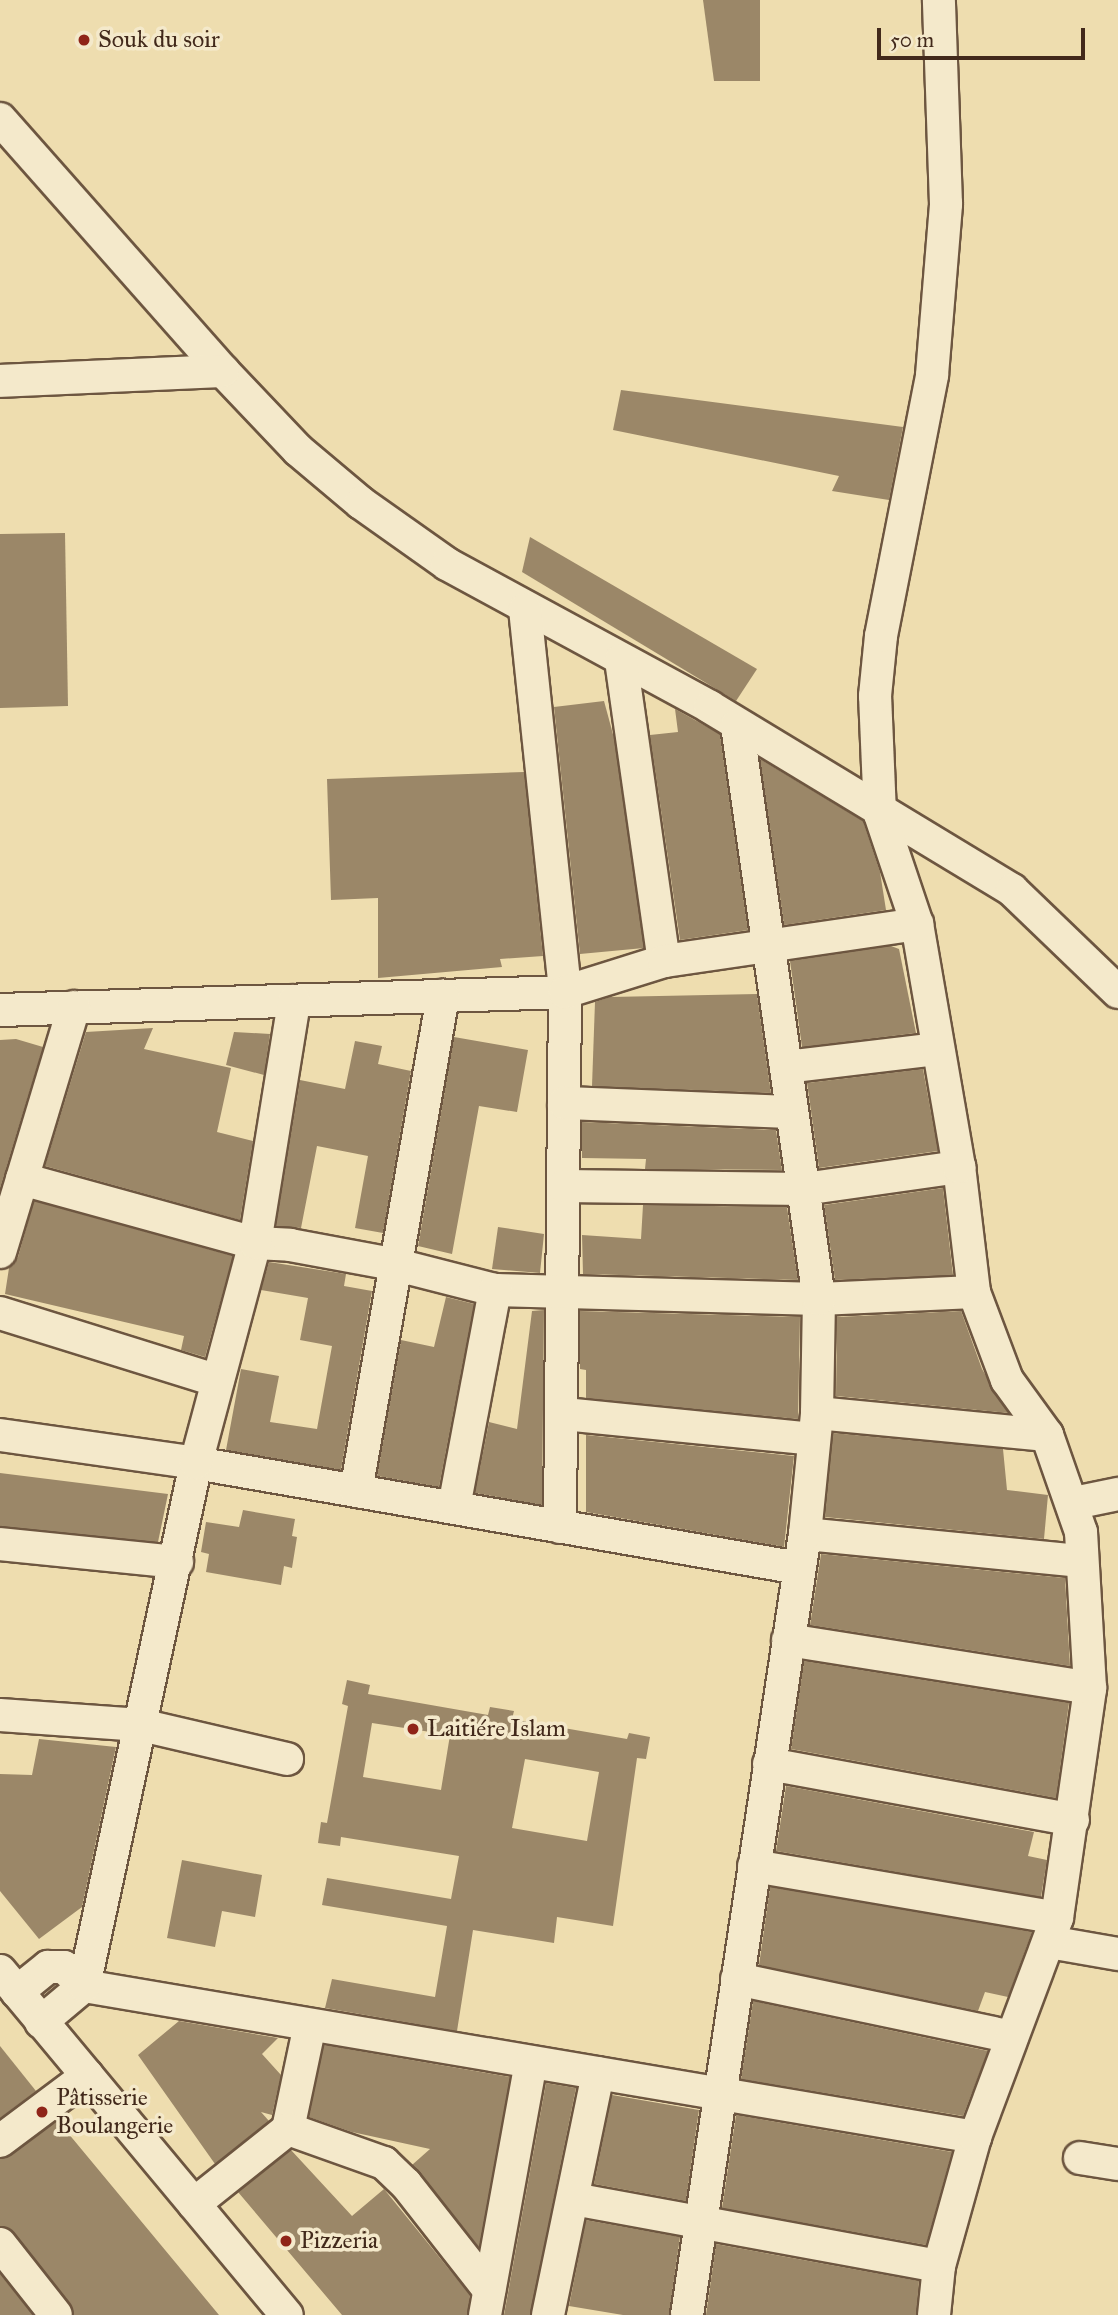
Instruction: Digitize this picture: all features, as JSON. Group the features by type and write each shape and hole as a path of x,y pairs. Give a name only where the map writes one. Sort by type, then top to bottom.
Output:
{"street":[{"path":"934,2315 939,2266 975,2137 1053,1930 1073,1820 1090,1688 1081,1532 1074,1503 1047,1436 1007,1380 974,1292 959,1167 917,924 880,814 875,696 881,636 932,375 946,204 939,0"},
{"path":"0,119 223,371 298,450 361,503 447,564 737,725 880,814 1012,890 1118,992"},
{"path":"0,381 223,371"},
{"path":"525,609 565,992 564,1414 560,1527"},
{"path":"621,660 664,961"},
{"path":"687,2315 804,1534 815,1426 819,1300 737,725"},
{"path":"0,1010 565,992 664,961 917,924"},
{"path":"356,1491 393,1264 443,996"},
{"path":"41,2021 84,1986 177,1562 196,1463 255,1243 294,1001"},
{"path":"0,1252 74,1007"},
{"path":"786,1067 937,1049"},
{"path":"564,1103 792,1112"},
{"path":"564,1186 804,1189 959,1167"},
{"path":"22,1179 255,1243 393,1264 495,1290 819,1300 974,1292"},
{"path":"454,1507 495,1290"},
{"path":"0,1313 218,1381"},
{"path":"564,1414 1047,1436"},
{"path":"0,1435 196,1463 799,1568"},
{"path":"1074,1503 1118,1494"},
{"path":"804,1534 1081,1561"},
{"path":"0,1544 177,1562"},
{"path":"788,1640 1090,1688"},
{"path":"0,1716 141,1725 287,1759"},
{"path":"769,1764 1073,1820"},
{"path":"754,1866 1053,1930 1118,1954"},
{"path":"287,2315 9,1981 48,1967 64,1967 84,1986 975,2137"},
{"path":"737,1979 1012,2037"},
{"path":"194,2204 288,2129 310,2025"},
{"path":"487,2303 531,2062"},
{"path":"558,2313 573,2199 598,2073"},
{"path":"0,2141 87,2076"},
{"path":"288,2129 384,2163 487,2303"},
{"path":"1080,2158 1118,2164"},
{"path":"573,2199 702,2220 939,2266"},
{"path":"0,2244 56,2315"}],"building":[{"path":"703,0 760,0 760,81 714,81"},
{"path":"621,390 903,427 889,500 832,491 839,476 613,430"},
{"path":"65,533 68,706 0,708 0,534"},
{"path":"530,537 757,669 736,701 522,572"},
{"path":"604,701 614,738 644,948 580,954 554,707"},
{"path":"675,709 720,734 748,930 680,940 650,735 678,732"},
{"path":"760,759 863,821 880,872 886,910 784,925"},
{"path":"524,772 543,956 500,959 502,967 378,978 378,898 331,900 327,779"},
{"path":"891,946 899,949 916,1033 802,1047 790,961"},
{"path":"757,994 771,1093 592,1086 595,1002 610,997"},
{"path":"153,1028 144,1049 231,1068 217,1132 253,1141 240,1220 45,1166 86,1032"},
{"path":"234,1032 270,1034 264,1075 226,1065"},
{"path":"454,1037 528,1050 517,1112 479,1106 452,1254 418,1246"},
{"path":"16,1039 43,1047 0,1188 0,1040"},
{"path":"355,1041 382,1046 378,1064 411,1071 383,1233 355,1228 368,1156 317,1146 301,1228 276,1226 300,1080 345,1089"},
{"path":"923,1069 938,1151 819,1168 807,1083"},
{"path":"582,1122 776,1130 782,1170 645,1169 646,1159 582,1158"},
{"path":"943,1188 953,1275 835,1280 824,1205"},
{"path":"34,1201 233,1256 205,1357 181,1350 184,1336 5,1294 9,1268 18,1257"},
{"path":"643,1205 787,1207 798,1280 583,1274 582,1235 641,1239"},
{"path":"498,1227 544,1234 540,1273 492,1269"},
{"path":"269,1262 346,1274 344,1286 372,1291 341,1470 226,1450 241,1369 279,1376 270,1422 317,1429 332,1346 300,1340 308,1298 261,1290"},
{"path":"446,1297 474,1304 439,1487 377,1476 401,1340 434,1347"},
{"path":"544,1310 542,1505 475,1493 489,1422 517,1429 532,1311"},
{"path":"580,1311 800,1317 798,1419 586,1398 586,1370 580,1369"},
{"path":"961,1311 982,1369 1008,1413 836,1396 837,1317"},
{"path":"833,1433 1003,1449 1007,1490 1048,1495 1044,1539 825,1517"},
{"path":"586,1435 794,1456 784,1547 586,1512"},
{"path":"0,1473 168,1494 158,1542 0,1526"},
{"path":"243,1510 295,1519 292,1536 297,1537 292,1568 284,1566 281,1585 206,1572 209,1554 201,1552 206,1522 239,1527"},
{"path":"821,1554 1065,1578 1070,1666 810,1625"},
{"path":"804,1661 1069,1703 1056,1798 791,1749"},
{"path":"347,1680 370,1685 368,1694 488,1715 490,1707 514,1711 512,1719 627,1739 629,1733 650,1737 646,1759 637,1758 613,1926 557,1917 554,1943 473,1930 457,2031 325,2008 332,1979 435,1997 447,1926 322,1905 327,1878 451,1899 459,1856 341,1837 340,1846 318,1843 321,1822 327,1823 348,1706 342,1704","holes":["372,1723 450,1735 441,1790 363,1777","525,1759 599,1772 587,1841 512,1828"]},
{"path":"39,1739 116,1747 82,1907 39,1939 0,1891 0,1774 32,1775"},
{"path":"786,1786 1034,1832 1028,1856 1047,1860 1041,1897 776,1851"},
{"path":"182,1860 262,1875 255,1917 222,1911 215,1947 167,1938"},
{"path":"770,1887 1032,1932 1008,1997 985,1992 978,2011 759,1965"},
{"path":"753,2001 988,2051 963,2116 741,2079"},
{"path":"179,2021 278,2038 262,2054 281,2075 272,2115 261,2112 269,2121 215,2164 138,2055"},
{"path":"324,2045 510,2077 479,2247 412,2165 430,2149 352,2132 309,2117"},
{"path":"0,2046 36,2091 0,2118"},
{"path":"546,2083 576,2088 530,2315 504,2315"},
{"path":"612,2095 699,2110 686,2201 594,2184"},
{"path":"736,2115 952,2152 926,2245 722,2208"},
{"path":"58,2121 219,2315 74,2315 70,2304 14,2233 0,2226 0,2159"},
{"path":"291,2150 352,2216 384,2189 470,2295 467,2315 342,2315 238,2192"},
{"path":"586,2220 680,2237 669,2315 623,2315 569,2306"},
{"path":"716,2244 919,2281 916,2315 706,2315"},
{"path":"0,2274 33,2315 0,2315"}],"place":[{"name":"Souk du soir","path":"84,40"},
{"name":"Laitiére Islam","path":"413,1729"},
{"name":"Pâtisserie Boulangerie","path":"42,2112"},
{"name":"Pizzeria","path":"286,2241"}]}
